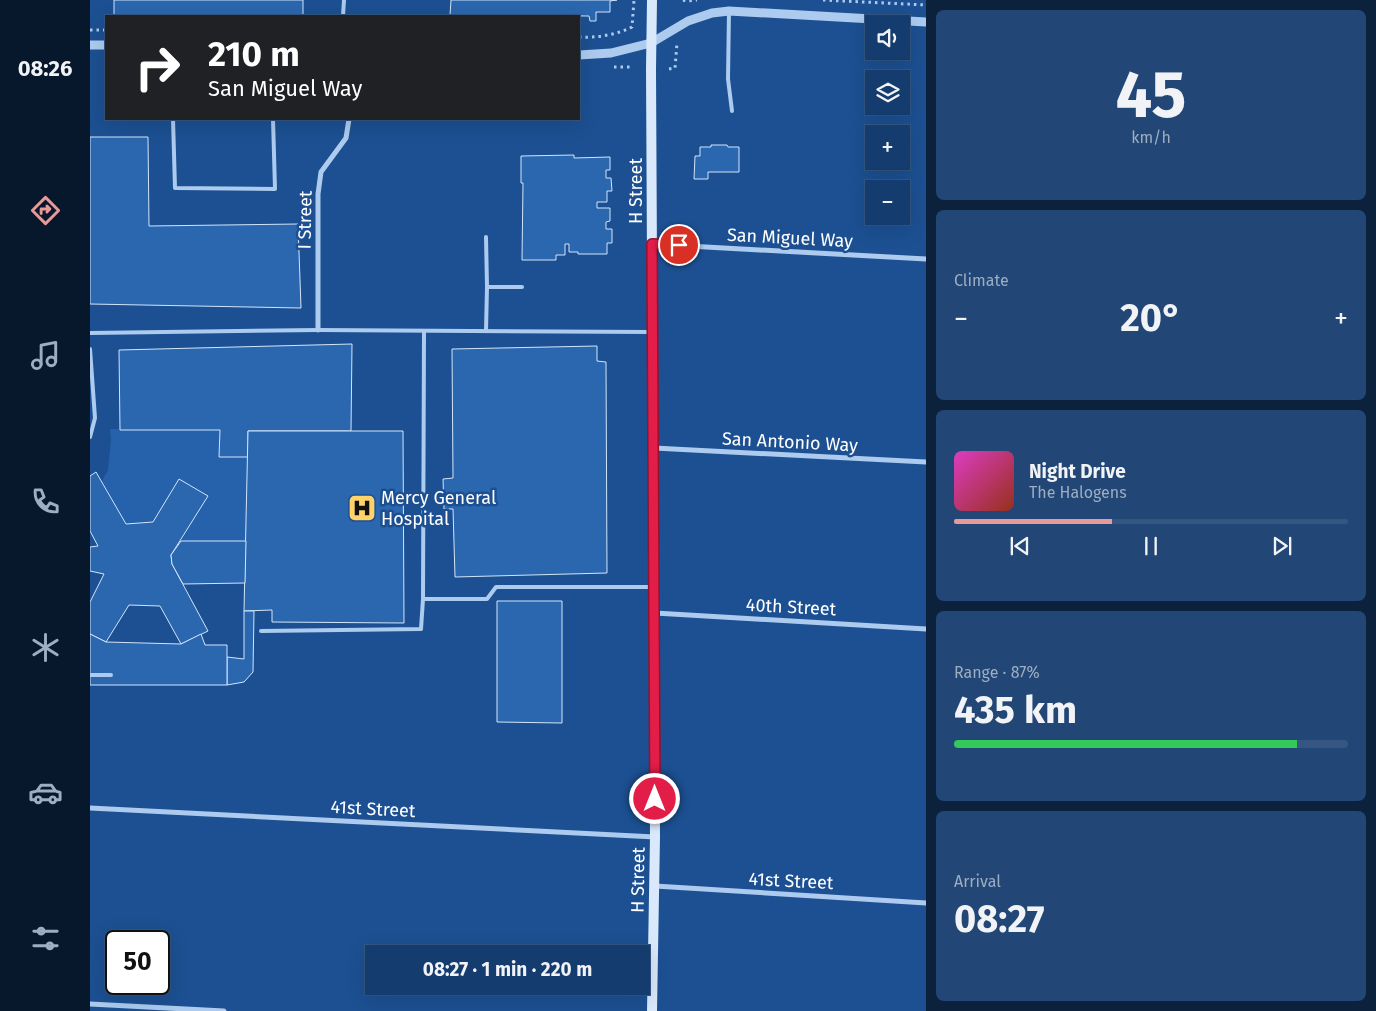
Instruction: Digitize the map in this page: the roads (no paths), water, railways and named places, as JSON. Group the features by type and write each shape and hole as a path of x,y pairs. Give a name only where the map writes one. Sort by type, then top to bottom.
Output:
{"main road":[{"name":"H Street","path":"652,0 655,587 655,886 652,1011"}],"street":[{"path":"580,55 610,53 651,43 688,21 712,13 729,11 926,22"},
{"path":"90,45 105,45"},
{"name":"I Street","path":"318,330 318,194 321,172 346,138 349,120"},
{"name":"San Miguel Way","path":"652,244 926,259"},
{"name":"San Antonio Way","path":"654,448 926,462"},
{"name":"40th Street","path":"654,613 926,629"},
{"name":"41st Street","path":"90,808 655,837"},
{"name":"41st Street","path":"655,886 926,903"},
{"path":"90,1004 224,1011"}],"lane":[{"path":"344,0 344,15"},
{"path":"729,11 728,79 732,111"},
{"path":"173,120 175,188 275,189 273,120"},
{"path":"486,237 486,331"},
{"path":"487,287 522,287"},
{"path":"90,333 318,330 653,332"},
{"path":"261,631 420,628 424,599 424,331"},
{"path":"90,349 95,418 90,438"},
{"path":"424,599 487,599 496,587 655,587"},
{"path":"90,675 111,675"}],"place":[{"name":"Mercy General Hospital","path":"362,508"}]}
